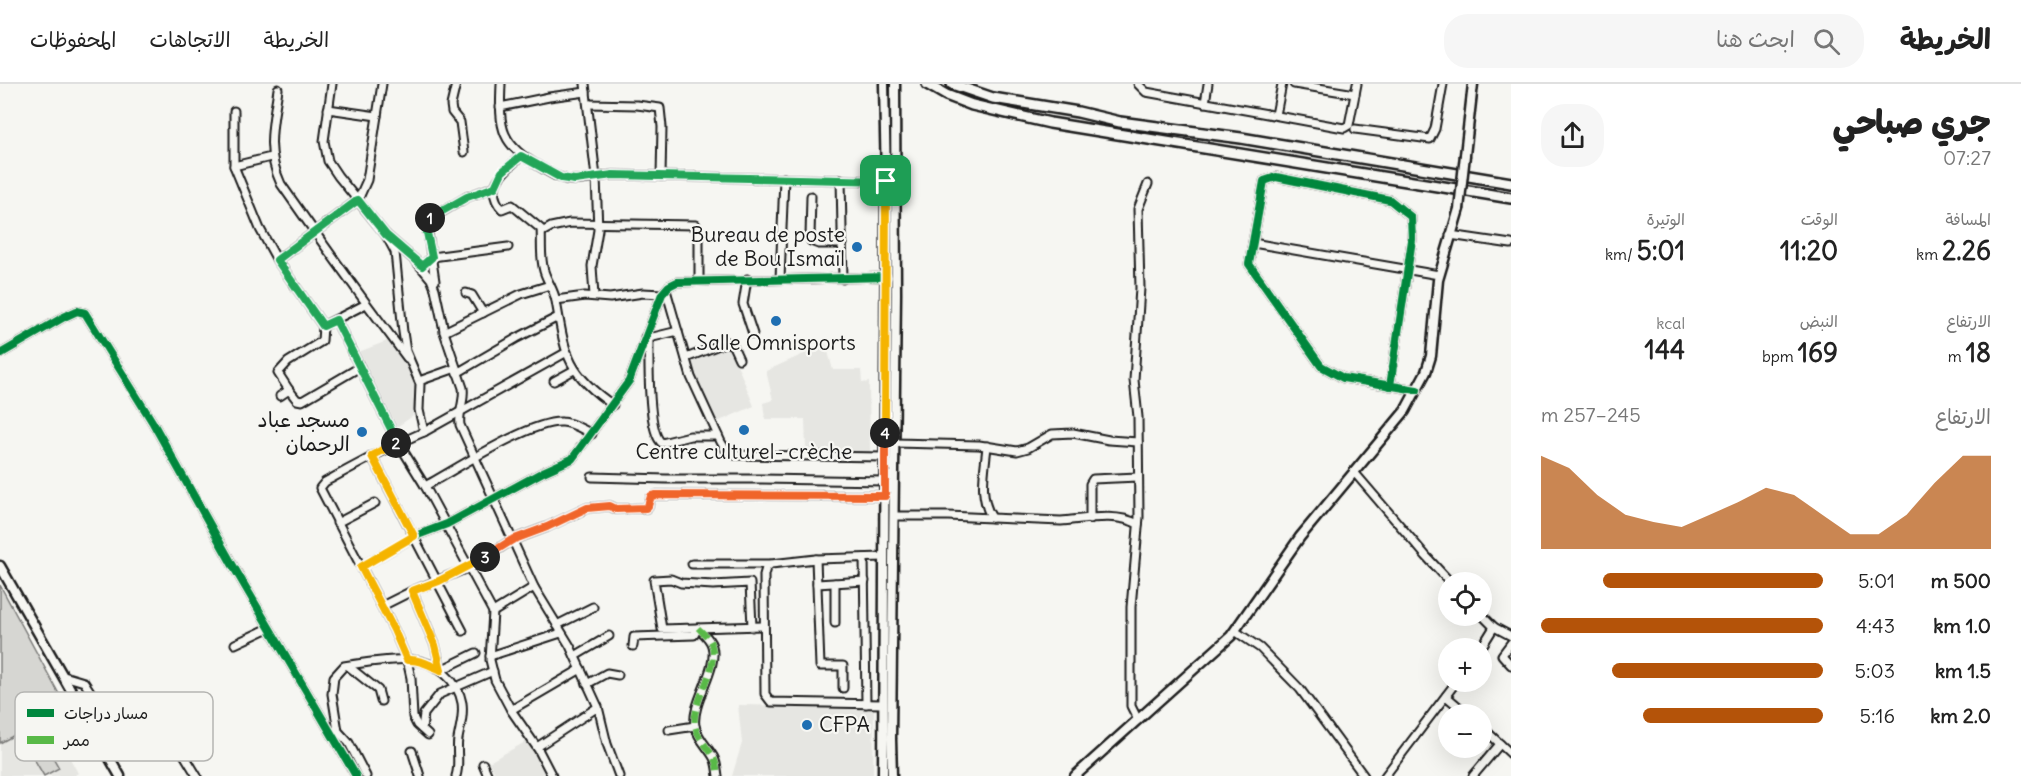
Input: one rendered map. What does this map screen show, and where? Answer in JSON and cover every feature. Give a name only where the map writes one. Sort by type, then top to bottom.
[{"type":"highway","points":[[927,84],[946,95],[972,105],[1050,123],[1511,198]]},
{"type":"highway","points":[[952,84],[993,98],[1078,112],[1120,122],[1253,140],[1511,183]]},
{"type":"main road","points":[[883,776],[886,277],[884,84]]},
{"type":"main road","points":[[892,776],[896,84]]},
{"type":"main road","points":[[1075,776],[1235,631],[1300,537],[1405,411],[1426,372],[1431,356],[1439,275],[1459,209],[1473,84]]},
{"type":"main road","points":[[0,566],[73,692]]},
{"type":"main road","points":[[112,761],[120,776]]},
{"type":"street","points":[[332,84],[324,141],[328,161],[386,235],[422,266],[431,279],[436,294]]},
{"type":"street","points":[[277,260],[358,200],[367,180],[382,84]]},
{"type":"street","points":[[456,84],[451,105],[452,112],[460,122],[464,152]]},
{"type":"street","points":[[501,84],[500,107],[505,136],[521,156],[561,178],[575,180],[596,177],[661,176],[886,181]]},
{"type":"street","points":[[585,84],[596,177],[598,223],[592,267],[594,296]]},
{"type":"street","points":[[1138,84],[1146,92],[1347,127],[1357,84]]},
{"type":"street","points":[[1205,103],[1208,84]]},
{"type":"street","points":[[1276,115],[1282,84]]},
{"type":"street","points":[[1294,84],[1355,94]]},
{"type":"street","points":[[1355,129],[1430,139],[1435,129],[1443,84]]},
{"type":"street","points":[[278,89],[271,139],[274,169],[281,184],[315,233],[410,363],[419,381],[421,391],[419,410],[424,432]]},
{"type":"street","points":[[500,107],[586,92]]},
{"type":"street","points":[[588,104],[660,108],[661,176]]},
{"type":"street","points":[[328,109],[376,116]]},
{"type":"street","points":[[234,111],[234,166],[250,208],[277,260],[323,326],[322,342],[288,362],[278,373],[297,400],[302,401],[360,367]]},
{"type":"street","points":[[521,156],[502,172],[495,187],[500,208],[512,205],[540,227],[544,272],[556,300],[558,317],[574,370],[590,389],[613,405]]},
{"type":"street","points":[[234,166],[271,157]]},
{"type":"street","points":[[1390,386],[1412,240],[1411,217],[1390,200],[1276,177],[1264,181],[1249,264],[1321,366],[1343,378],[1390,386],[1417,390]]},
{"type":"street","points":[[780,279],[784,178]]},
{"type":"street","points":[[841,179],[843,279]]},
{"type":"street","points":[[1138,720],[1131,706],[1131,607],[1138,524],[1138,442],[1134,380],[1140,288],[1138,209],[1148,184]]},
{"type":"street","points":[[495,187],[467,197],[426,221],[436,294],[444,332],[463,388],[460,425],[534,587],[581,669],[598,707],[607,744],[618,768],[618,776]]},
{"type":"street","points":[[811,196],[810,237],[812,241],[819,244],[843,244]]},
{"type":"street","points":[[542,232],[550,227],[570,223],[696,225],[699,234],[699,281]]},
{"type":"street","points":[[386,235],[395,252],[403,332],[410,363]]},
{"type":"street","points":[[1450,235],[1511,244]]},
{"type":"street","points":[[1253,243],[1439,275]]},
{"type":"street","points":[[422,266],[432,257],[508,247]]},
{"type":"street","points":[[361,567],[414,536],[447,524],[543,471],[572,459],[629,381],[664,292],[677,282],[886,277]]},
{"type":"street","points":[[747,279],[742,298],[753,334]]},
{"type":"street","points":[[444,332],[521,294],[550,285]]},
{"type":"street","points":[[556,300],[594,296],[610,298],[664,292]]},
{"type":"street","points":[[664,292],[691,377],[727,452],[734,455],[885,457]]},
{"type":"street","points":[[466,293],[472,295],[483,313]]},
{"type":"street","points":[[323,326],[366,304]]},
{"type":"street","points":[[0,354],[64,317],[77,311],[85,313],[153,423],[356,776]]},
{"type":"street","points":[[419,381],[457,371],[558,317]]},
{"type":"street","points":[[336,320],[396,439],[447,524],[493,612],[490,656],[495,680],[511,710],[537,747],[552,776]]},
{"type":"street","points":[[647,338],[678,331]]},
{"type":"street","points":[[647,338],[649,388],[658,440],[665,443],[690,436],[718,436]]},
{"type":"street","points":[[686,358],[727,342],[733,346],[739,359]]},
{"type":"street","points":[[493,671],[440,694],[424,714],[425,732],[417,725],[413,717],[411,678],[407,660],[382,606],[320,488],[325,482],[372,456],[424,432],[463,408],[567,352]]},
{"type":"street","points":[[554,381],[574,370]]},
{"type":"street","points":[[280,396],[289,390]]},
{"type":"street","points":[[425,486],[506,441],[548,423],[564,422],[592,434]]},
{"type":"street","points":[[895,443],[987,446],[1017,451],[1028,448],[1052,434],[1073,433],[1109,440],[1138,442]]},
{"type":"street","points":[[987,446],[983,494],[992,518]]},
{"type":"street","points":[[372,456],[463,631]]},
{"type":"street","points":[[1354,471],[1441,572]]},
{"type":"street","points":[[592,477],[666,480],[762,478],[885,481]]},
{"type":"street","points":[[1090,519],[1090,486],[1093,479],[1138,477]]},
{"type":"street","points":[[382,606],[470,567],[512,540],[587,508],[610,506],[616,509],[646,508],[651,496],[656,495],[885,496]]},
{"type":"street","points":[[337,523],[375,503]]},
{"type":"street","points":[[894,516],[1061,521],[1122,519],[1138,524]]},
{"type":"street","points":[[692,564],[771,564],[816,559],[884,557]]},
{"type":"street","points":[[864,558],[866,704]]},
{"type":"street","points":[[816,559],[820,666],[843,666],[843,688]]},
{"type":"street","points":[[771,564],[765,572],[763,626],[765,694],[771,702],[882,704]]},
{"type":"street","points":[[752,627],[750,583],[681,584],[671,579],[654,580],[662,629],[752,627],[763,626]]},
{"type":"street","points":[[818,584],[865,580]]},
{"type":"street","points":[[835,583],[835,623]]},
{"type":"street","points":[[493,612],[534,587]]},
{"type":"street","points":[[412,591],[435,645],[441,670]]},
{"type":"street","points":[[557,625],[593,607]]},
{"type":"street","points":[[1487,638],[1494,627],[1511,636]]},
{"type":"street","points":[[235,644],[269,628]]},
{"type":"street","points":[[633,646],[634,637],[694,635],[698,628]]},
{"type":"street","points":[[698,628],[712,645],[713,655],[696,709],[695,726],[698,735],[714,758],[718,776]]},
{"type":"street","points":[[1235,631],[1260,648],[1300,689],[1364,776]]},
{"type":"street","points":[[490,656],[561,633]]},
{"type":"street","points":[[575,656],[609,636]]},
{"type":"street","points":[[1511,643],[1502,655],[1511,664]]},
{"type":"street","points":[[441,670],[477,652]]},
{"type":"street","points":[[366,776],[352,750],[338,731],[332,694],[334,677],[348,666],[407,660],[428,664],[441,670],[457,687],[462,702],[462,722],[458,740],[456,776]]},
{"type":"street","points":[[348,666],[378,690],[381,700]]},
{"type":"street","points":[[511,710],[581,669]]},
{"type":"street","points":[[587,684],[607,673],[618,675]]},
{"type":"street","points":[[64,676],[80,679],[91,692]]},
{"type":"street","points":[[1385,776],[1449,692]]},
{"type":"street","points":[[1446,696],[1455,704]]},
{"type":"street","points":[[537,747],[598,707]]},
{"type":"street","points":[[669,730],[695,726]]},
{"type":"street","points":[[1492,737],[1511,754]]},
{"type":"street","points":[[1473,776],[1500,744]]},
{"type":"street","points":[[344,755],[352,750]]},
{"type":"street","points":[[412,751],[420,776]]},
{"type":"street","points":[[188,761],[197,776]]},
{"type":"street","points":[[483,764],[488,776]]},
{"type":"shaded area","points":[[387,341],[407,366],[417,389],[413,416],[395,428],[356,353]]},
{"type":"shaded area","points":[[725,344],[730,347],[754,406],[715,423],[688,360]]},
{"type":"shaded area","points":[[826,344],[833,370],[861,370],[862,383],[869,382],[870,452],[812,452],[811,449],[806,450],[805,419],[765,419],[763,403],[773,400],[766,371]]},
{"type":"shaded area","points":[[0,585],[58,692],[15,692],[15,761],[71,761],[78,773],[74,776],[0,776]]},
{"type":"shaded area","points":[[0,585],[58,692],[15,692],[15,735],[0,743]]},
{"type":"shaded area","name":"CFPA","points":[[738,705],[874,707],[873,776],[732,776],[742,743]]},
{"type":"shaded area","points":[[529,740],[547,772],[540,776],[496,776],[489,762]]},
{"type":"shaded area","points":[[35,761],[55,761],[59,768],[44,776]]},
{"type":"marked path","points":[[698,628],[710,641],[713,655],[709,675],[697,707],[695,726],[714,758],[718,776]]},
{"type":"cycle path","points":[[1390,386],[1412,240],[1411,217],[1390,200],[1276,177],[1264,181],[1249,264],[1321,366],[1343,378],[1417,390]]},
{"type":"cycle path","points":[[361,567],[415,536],[447,524],[543,472],[572,459],[629,381],[662,294],[669,286],[677,282],[886,277]]},
{"type":"cycle path","points":[[0,354],[64,317],[77,311],[85,313],[153,423],[232,564],[356,776]]},
{"type":"place","name":"Bureau de poste de Bou Ismaïl","points":[[857,247]]},
{"type":"place","name":"Salle Omnisports","points":[[776,321]]},
{"type":"place","name":"Centre culturel- crèche","points":[[744,430]]},
{"type":"place","name":"مسجد عباد الرحمان","points":[[362,432]]},
{"type":"place","name":"CFPA","points":[[807,725]]},
{"type":"route","points":[[521,156],[561,178],[575,180],[613,175],[886,181],[885,496],[652,495],[646,508],[616,509],[610,506],[597,506],[587,508],[512,540],[470,567],[412,591],[435,645],[435,653],[441,670],[428,664],[407,660],[361,567],[414,536],[372,456],[399,442],[336,320],[323,326],[277,260],[358,200],[386,235],[422,266],[432,257],[426,221],[467,197],[495,187],[502,172],[521,156]]}]
